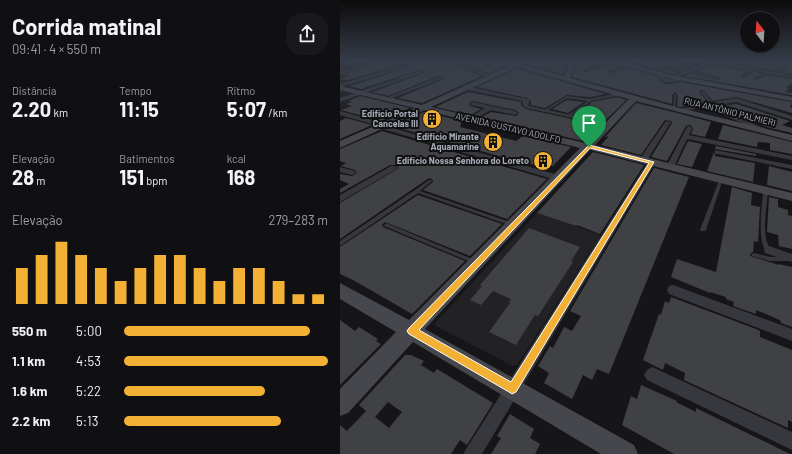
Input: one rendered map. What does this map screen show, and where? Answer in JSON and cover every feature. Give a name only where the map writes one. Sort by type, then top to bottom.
[{"type":"street","points":[[340,87],[354,82]]},
{"type":"street","points":[[340,100],[392,82]]},
{"type":"street","points":[[386,99],[430,82]]},
{"type":"street","points":[[340,145],[478,82]]},
{"type":"street","name":"RUA ANTÔNIO PALMIERI","points":[[581,82],[676,110],[792,138]]},
{"type":"street","points":[[720,82],[792,99]]},
{"type":"street","name":"AVENIDA GUSTAVO ADOLFO","points":[[340,87],[792,197]]},
{"type":"street","points":[[465,88],[525,100],[527,101],[525,104],[526,106],[544,111],[610,124]]},
{"type":"street","points":[[340,405],[589,147],[634,98]]},
{"type":"street","points":[[676,110],[739,100],[792,118]]},
{"type":"street","points":[[473,104],[515,113]]},
{"type":"street","points":[[704,105],[771,133]]},
{"type":"street","points":[[471,119],[490,108]]},
{"type":"street","points":[[340,113],[559,178]]},
{"type":"street","points":[[472,454],[647,161],[668,122]]},
{"type":"street","points":[[670,167],[690,128]]},
{"type":"street","points":[[685,136],[792,158]]},
{"type":"street","points":[[718,152],[792,167]]},
{"type":"street","points":[[340,199],[394,168]]},
{"type":"street","points":[[340,169],[352,172]]},
{"type":"street","points":[[769,250],[792,259]]},
{"type":"street","points":[[340,290],[626,454]]},
{"type":"street","points":[[673,290],[792,335]]},
{"type":"street","points":[[652,375],[792,440]]},
{"type":"lane","points":[[702,92],[712,104]]},
{"type":"lane","points":[[544,111],[566,96],[590,100],[619,94]]},
{"type":"lane","points":[[675,95],[676,110]]},
{"type":"lane","points":[[569,116],[590,100]]},
{"type":"lane","points":[[703,230],[721,179]]},
{"type":"lane","points":[[340,244],[430,181]]},
{"type":"lane","points":[[766,190],[763,232],[765,246],[769,250]]},
{"type":"lane","points":[[417,191],[514,225]]},
{"type":"lane","points":[[386,224],[477,263]]},
{"type":"lane","points":[[754,255],[770,259],[792,259]]},
{"type":"shaded area","points":[[508,82],[573,82],[552,90]]},
{"type":"shaded area","points":[[537,213],[601,235],[517,365],[513,366],[436,326],[435,323]]},
{"type":"building","points":[[362,82],[382,82],[361,89],[350,86]]},
{"type":"building","points":[[399,82],[423,82],[388,96],[372,92]]},
{"type":"building","points":[[436,82],[468,82],[422,103],[398,98]]},
{"type":"building","points":[[488,82],[564,82],[606,94],[590,97],[567,95],[545,108],[531,105],[531,101],[527,98],[477,87]]},
{"type":"building","points":[[591,82],[662,82],[665,84],[672,84],[681,82],[792,102],[790,107],[792,108],[792,113],[736,97],[713,101],[703,90],[700,90],[700,93],[707,102],[680,107],[677,106],[678,95],[675,92],[672,95],[672,104]]},
{"type":"building","points":[[719,82],[792,82],[786,88],[789,89],[785,92],[792,93],[792,95]]},
{"type":"building","points":[[468,92],[521,102],[521,105],[526,109],[600,125],[586,140],[583,141],[481,117],[491,112],[516,116],[519,113],[515,110],[473,101],[470,102],[470,106],[481,109],[471,115],[436,107]]},
{"type":"building","points":[[360,96],[410,108],[381,121],[341,110],[352,106],[346,104],[352,102],[348,101]]},
{"type":"building","points":[[617,97],[626,100],[605,121],[575,114],[592,102]]},
{"type":"building","points":[[567,100],[584,102],[568,113],[552,109]]},
{"type":"building","points":[[636,103],[711,122],[705,137],[691,134],[693,128],[690,125],[686,126],[667,161],[651,157],[672,123],[671,121],[665,120],[641,155],[601,145],[609,136],[605,137]]},
{"type":"building","points":[[736,104],[790,121],[782,125],[792,128],[792,133],[766,127],[716,107]]},
{"type":"building","points":[[424,112],[462,121],[460,127],[516,141],[523,136],[571,147],[553,166],[527,164],[392,126]]},
{"type":"building","points":[[346,118],[372,125],[340,139],[340,121]]},
{"type":"building","points":[[723,125],[792,142],[792,154],[770,150],[770,143],[758,142],[757,147],[718,139]]},
{"type":"building","points":[[382,131],[547,179],[507,219],[423,190],[433,182],[432,179],[429,178],[340,239],[340,203],[399,168],[395,165],[390,165],[340,193],[340,189],[349,184],[340,180],[340,174],[352,176],[357,173],[355,170],[341,166],[346,163],[340,161],[340,149]]},
{"type":"building","points":[[688,141],[702,144],[692,167],[677,164]]},
{"type":"building","points":[[716,146],[756,154],[756,156],[715,149]]},
{"type":"building","points":[[593,152],[644,165],[600,234],[577,225],[576,226],[537,213]]},
{"type":"building","points":[[714,152],[715,156],[755,163],[753,182],[707,171]]},
{"type":"building","points":[[769,166],[792,172],[792,191],[767,185]]},
{"type":"building","points":[[654,168],[689,177],[609,374],[597,369],[592,380],[583,375],[572,399],[544,383],[549,373],[538,366],[550,346],[553,348],[564,327],[572,331],[581,316],[570,311]]},
{"type":"building","points":[[732,187],[752,193],[751,205],[760,207],[758,242],[754,241],[753,252],[750,256],[779,265],[778,264],[792,267],[792,327],[756,310],[756,314],[733,306],[734,302],[726,299],[726,297],[710,293],[671,277],[677,259],[716,272]]},
{"type":"building","points":[[418,195],[502,224],[470,256],[385,222],[382,225],[383,227],[465,261],[412,314],[340,274],[340,247]]},
{"type":"building","points":[[769,197],[778,199],[778,207],[788,210],[788,215],[792,216],[792,249],[779,246],[778,235],[767,232]]},
{"type":"building","points":[[529,228],[580,247],[571,261],[573,262],[538,316],[535,315],[516,345],[489,332],[510,303],[509,302],[511,299],[493,291],[481,305],[470,300],[482,286],[480,285]]},
{"type":"building","points":[[671,297],[756,329],[760,331],[760,337],[792,350],[792,422],[788,420],[788,428],[684,380],[685,373],[665,363],[663,370],[643,360],[659,314],[661,315],[665,301],[669,303]]},
{"type":"building","points":[[340,320],[355,331],[359,327],[378,339],[376,341],[381,344],[340,385]]},
{"type":"building","points":[[405,355],[411,355],[424,361],[421,365],[434,373],[437,369],[493,403],[467,445],[460,440],[451,454],[340,454],[340,425],[347,431],[366,411],[359,405]],"holes":[[[388,402],[402,412],[389,428],[375,417]]]},
{"type":"building","points":[[641,385],[677,401],[676,402],[696,412],[696,408],[790,454],[674,454],[622,425],[631,396],[637,399]]},
{"type":"building","points":[[510,414],[534,429],[530,438],[540,444],[535,454],[491,454],[501,438],[497,436]]},
{"type":"place","name":"Edifício Portal Cancelas III","points":[[432,119]]},
{"type":"place","name":"Edifício Mirante Aquamarine","points":[[493,142]]},
{"type":"place","name":"Edifício Nossa Senhora do Loreto","points":[[543,161]]},
{"type":"route","points":[[589,147],[652,162],[512,389],[412,331],[477,263],[589,147]]}]
